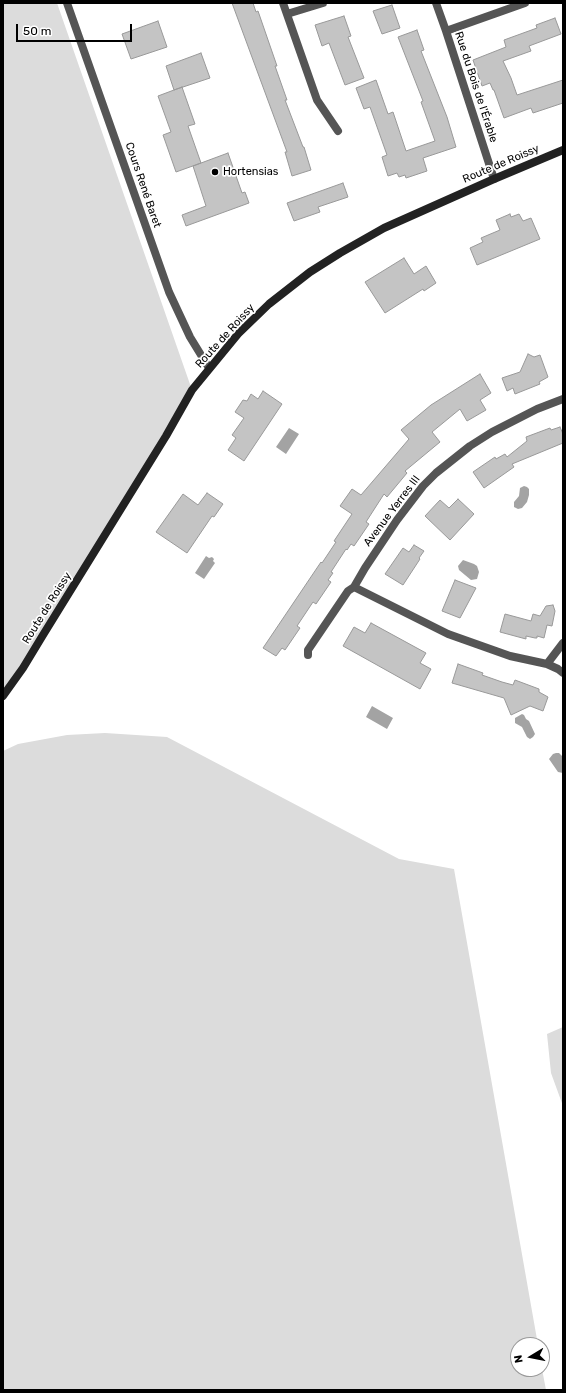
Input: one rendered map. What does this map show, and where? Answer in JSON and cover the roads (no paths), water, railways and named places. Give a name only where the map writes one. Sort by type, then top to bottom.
[{"type":"main road","name":"Route de Roissy","points":[[3,696],[23,668],[158,449],[192,390],[238,334],[269,304],[310,272],[384,228],[563,150]]},
{"type":"street","name":"Cours René Baret","points":[[67,3],[169,292],[190,337],[210,368]]},
{"type":"street","points":[[283,3],[317,100],[338,131]]},
{"type":"street","points":[[287,14],[323,3]]},
{"type":"street","name":"Rue du Bois de l'Érable","points":[[436,3],[494,179]]},
{"type":"street","points":[[446,31],[525,3]]},
{"type":"street","name":"Avenue Yerres III","points":[[308,655],[308,650],[348,591],[354,587],[396,520],[423,486],[436,473],[470,446],[492,432],[537,409],[563,399]]},
{"type":"street","points":[[354,587],[448,634],[510,656],[547,664],[558,669],[563,674]]},
{"type":"street","points":[[547,664],[563,644]]},
{"type":"place","name":"Hortensias","points":[[215,172]]}]
